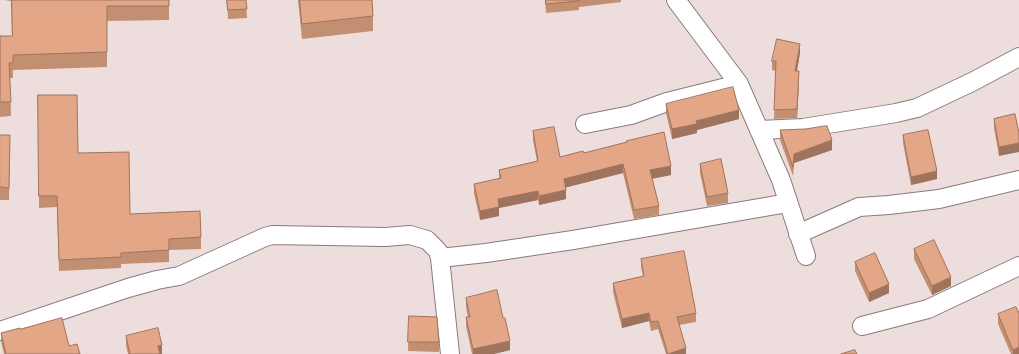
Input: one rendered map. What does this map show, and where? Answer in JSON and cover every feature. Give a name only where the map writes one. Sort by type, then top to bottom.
[{"type":"street","points":[[676,0],[739,84],[781,180],[806,256]]},
{"type":"street","points":[[760,130],[803,128],[896,113],[916,108],[972,82],[1019,57]]},
{"type":"street","points":[[585,124],[631,116],[667,102],[739,84]]},
{"type":"street","points":[[798,234],[859,207],[939,199],[1019,180]]},
{"type":"street","points":[[440,258],[486,253],[573,240],[788,203]]},
{"type":"street","points":[[0,331],[128,288],[179,276],[272,235],[385,237],[410,235],[427,240],[438,251],[450,354]]},
{"type":"street","points":[[862,326],[928,309],[1019,266]]},
{"type":"building","points":[[12,0],[169,0],[169,6],[107,6],[107,52],[13,55],[13,63],[9,63],[11,102],[0,102],[0,36],[12,36]]},
{"type":"building","points":[[227,0],[246,0],[247,9],[228,10]]},
{"type":"building","points":[[300,0],[372,0],[373,16],[302,24]]},
{"type":"building","points":[[546,0],[579,0],[579,1],[546,4]]},
{"type":"building","points":[[777,39],[800,44],[795,71],[799,71],[797,109],[774,110],[776,61],[772,61]]},
{"type":"building","points":[[733,87],[739,110],[696,121],[697,124],[672,129],[666,104]]},
{"type":"building","points":[[38,95],[77,95],[78,153],[129,152],[130,214],[200,211],[201,237],[169,239],[169,250],[121,253],[121,257],[59,260],[57,196],[39,196]]},
{"type":"building","points":[[1015,114],[1019,133],[1019,143],[999,147],[994,119]]},
{"type":"building","points":[[827,126],[832,140],[794,154],[793,167],[780,130]]},
{"type":"building","points":[[554,127],[560,157],[583,151],[584,153],[664,132],[671,166],[650,170],[659,206],[634,210],[623,164],[564,179],[566,190],[539,196],[538,191],[498,199],[499,207],[480,211],[474,184],[501,178],[499,170],[538,161],[533,131]]},
{"type":"building","points":[[928,130],[937,171],[911,177],[903,135]]},
{"type":"building","points":[[0,135],[10,135],[9,188],[0,187]]},
{"type":"building","points":[[721,159],[728,193],[707,197],[700,164]]},
{"type":"building","points":[[934,240],[951,277],[932,286],[914,249]]},
{"type":"building","points":[[684,251],[696,313],[677,317],[686,348],[668,354],[658,321],[651,322],[649,313],[622,319],[613,283],[644,276],[641,259]]},
{"type":"building","points":[[875,253],[889,284],[869,293],[855,262]]},
{"type":"building","points":[[497,290],[510,341],[473,349],[466,317],[470,317],[466,298]]},
{"type":"building","points":[[1016,307],[1019,313],[1019,347],[1013,350],[998,314]]},
{"type":"building","points":[[409,316],[437,317],[439,342],[408,342]]},
{"type":"building","points":[[62,318],[69,346],[77,344],[80,354],[6,354],[1,333]]},
{"type":"building","points":[[158,328],[162,345],[158,346],[160,354],[130,354],[126,336]]},
{"type":"building","points":[[855,350],[857,354],[841,354]]}]
